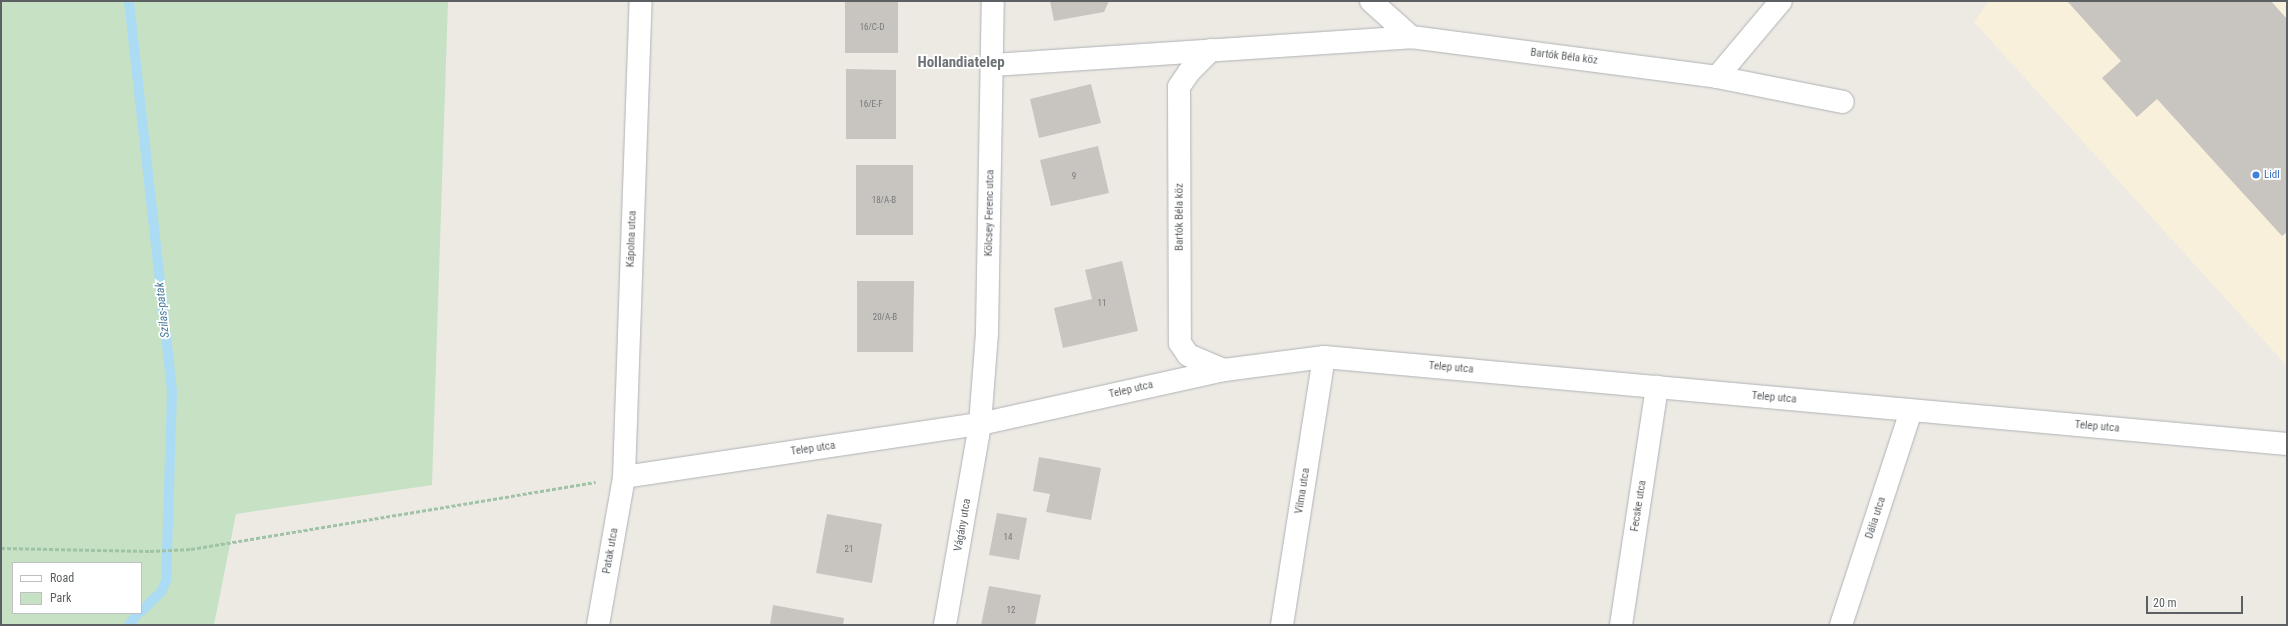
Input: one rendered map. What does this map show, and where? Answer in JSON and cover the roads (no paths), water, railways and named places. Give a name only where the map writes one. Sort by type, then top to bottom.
[{"type":"street","name":"Kápolna utca","points":[[624,477],[641,1]]},
{"type":"street","name":"Kölcsey Ferenc utca","points":[[980,424],[987,332],[994,65],[993,1]]},
{"type":"street","points":[[1372,1],[1411,38]]},
{"type":"street","points":[[1717,77],[1781,1]]},
{"type":"street","name":"Bartók Béla köz","points":[[994,65],[1411,38],[1717,77],[1843,102]]},
{"type":"street","name":"Bartók Béla köz","points":[[1211,50],[1189,72],[1179,87],[1180,343],[1188,355],[1224,370]]},
{"type":"street","name":"Telep utca","points":[[624,477],[980,424],[1224,370],[1324,357],[2287,444]]},
{"type":"street","name":"Vilma utca","points":[[1282,625],[1324,357]]},
{"type":"street","name":"Fecske utca","points":[[1621,625],[1657,387]]},
{"type":"street","name":"Dália utca","points":[[1841,625],[1911,411]]},
{"type":"street","name":"Vágány utca","points":[[945,625],[980,424]]},
{"type":"street","name":"Patak utca","points":[[598,625],[624,477]]},
{"type":"waterway","name":"Szilas-patak","points":[[129,1],[172,393],[166,581],[161,592],[142,610]]},
{"type":"waterway","name":"Szilas-patak","points":[[129,625],[137,614]]},
{"type":"place","name":"Lidl","points":[[2256,175]]},
{"type":"district","name":"Hollandiatelep","points":[[961,63]]}]
